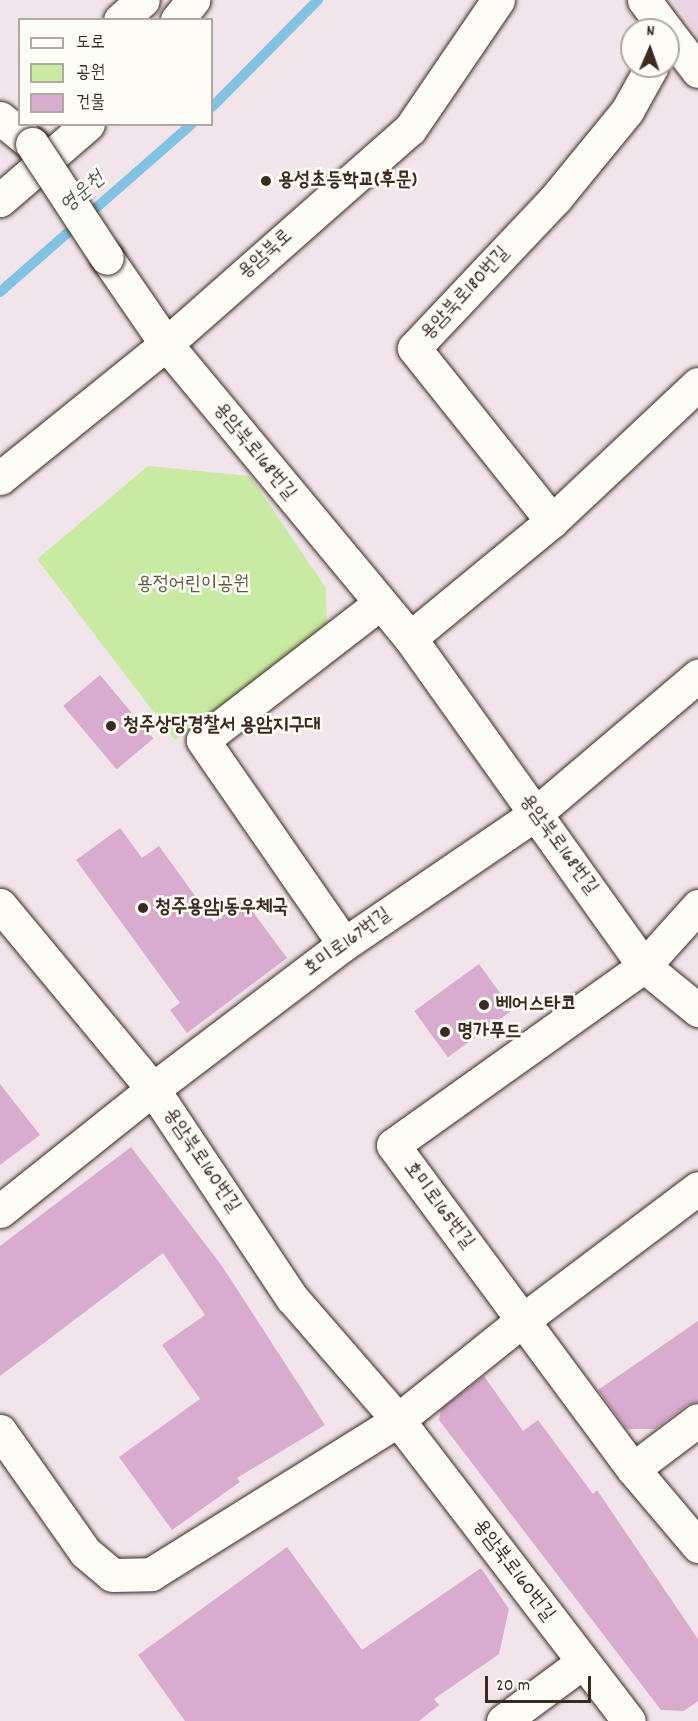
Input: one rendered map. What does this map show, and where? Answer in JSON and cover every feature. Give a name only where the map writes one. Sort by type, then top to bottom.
[{"type":"street","points":[[179,18],[193,0]]},
{"type":"street","name":"용암북로","points":[[0,478],[166,344],[410,129],[498,0]]},
{"type":"street","points":[[644,0],[657,18]]},
{"type":"street","points":[[680,48],[698,71]]},
{"type":"street","name":"용암북로180번길","points":[[552,521],[414,348],[555,199],[627,111],[645,78]]},
{"type":"street","name":"용암북로168번길","points":[[5,115],[32,144],[166,344],[379,604],[410,638],[644,966],[698,1010]]},
{"type":"street","points":[[0,200],[86,126]]},
{"type":"street","points":[[410,638],[552,521],[698,384]]},
{"type":"street","points":[[344,944],[203,740],[379,604]]},
{"type":"street","name":"호미로167번길","points":[[0,1211],[153,1089],[344,944],[535,814],[698,676]]},
{"type":"street","name":"용암북로160번길","points":[[0,905],[153,1089],[292,1298],[398,1420],[629,1721]]},
{"type":"street","name":"호미로165번길","points":[[698,906],[644,966],[393,1145],[633,1468],[698,1546]]},
{"type":"street","points":[[0,1431],[85,1552],[112,1575],[151,1574],[398,1420],[523,1320],[698,1188]]},
{"type":"street","points":[[633,1468],[698,1420]]},
{"type":"street","points":[[503,1721],[583,1662]]},
{"type":"shaded area","points":[[673,0],[698,0],[698,36]]},
{"type":"green space","name":"용정어린이공원","points":[[148,466],[250,476],[326,588],[327,637],[175,740],[37,559]]},
{"type":"building","name":"청주상당경찰서 용암지구대","points":[[100,675],[153,739],[117,769],[63,706]]},
{"type":"building","points":[[120,828],[142,858],[159,846],[214,922],[244,900],[287,958],[187,1033],[170,1010],[180,1003],[76,860]]},
{"type":"building","points":[[479,964],[513,1010],[448,1057],[414,1011]]},
{"type":"building","points":[[0,1084],[40,1135],[0,1165]]},
{"type":"building","points":[[131,1147],[222,1266],[325,1425],[237,1478],[240,1482],[172,1530],[119,1457],[200,1399],[162,1345],[205,1315],[163,1253],[0,1376],[0,1246]]},
{"type":"building","points":[[698,1321],[698,1402],[687,1405],[655,1429],[627,1429],[598,1390]]},
{"type":"building","points":[[484,1376],[523,1431],[538,1420],[593,1494],[597,1490],[698,1639],[698,1701],[684,1711],[661,1710],[439,1420],[441,1409]]},
{"type":"building","points":[[287,1547],[362,1650],[481,1568],[509,1609],[499,1654],[434,1699],[439,1705],[419,1721],[185,1721],[138,1655]]},
{"type":"waterway","name":"영운천","points":[[213,106],[318,0]]},
{"type":"waterway","name":"영운천","points":[[0,292],[190,126]]},
{"type":"place","name":"용성초등학교(후문)","points":[[266,181]]},
{"type":"place","name":"청주상당경찰서 용암지구대","points":[[111,726]]},
{"type":"place","name":"청주용암1동우체국","points":[[143,908]]},
{"type":"place","name":"베어스타코","points":[[484,1005]]},
{"type":"place","name":"명가푸드","points":[[445,1032]]}]
